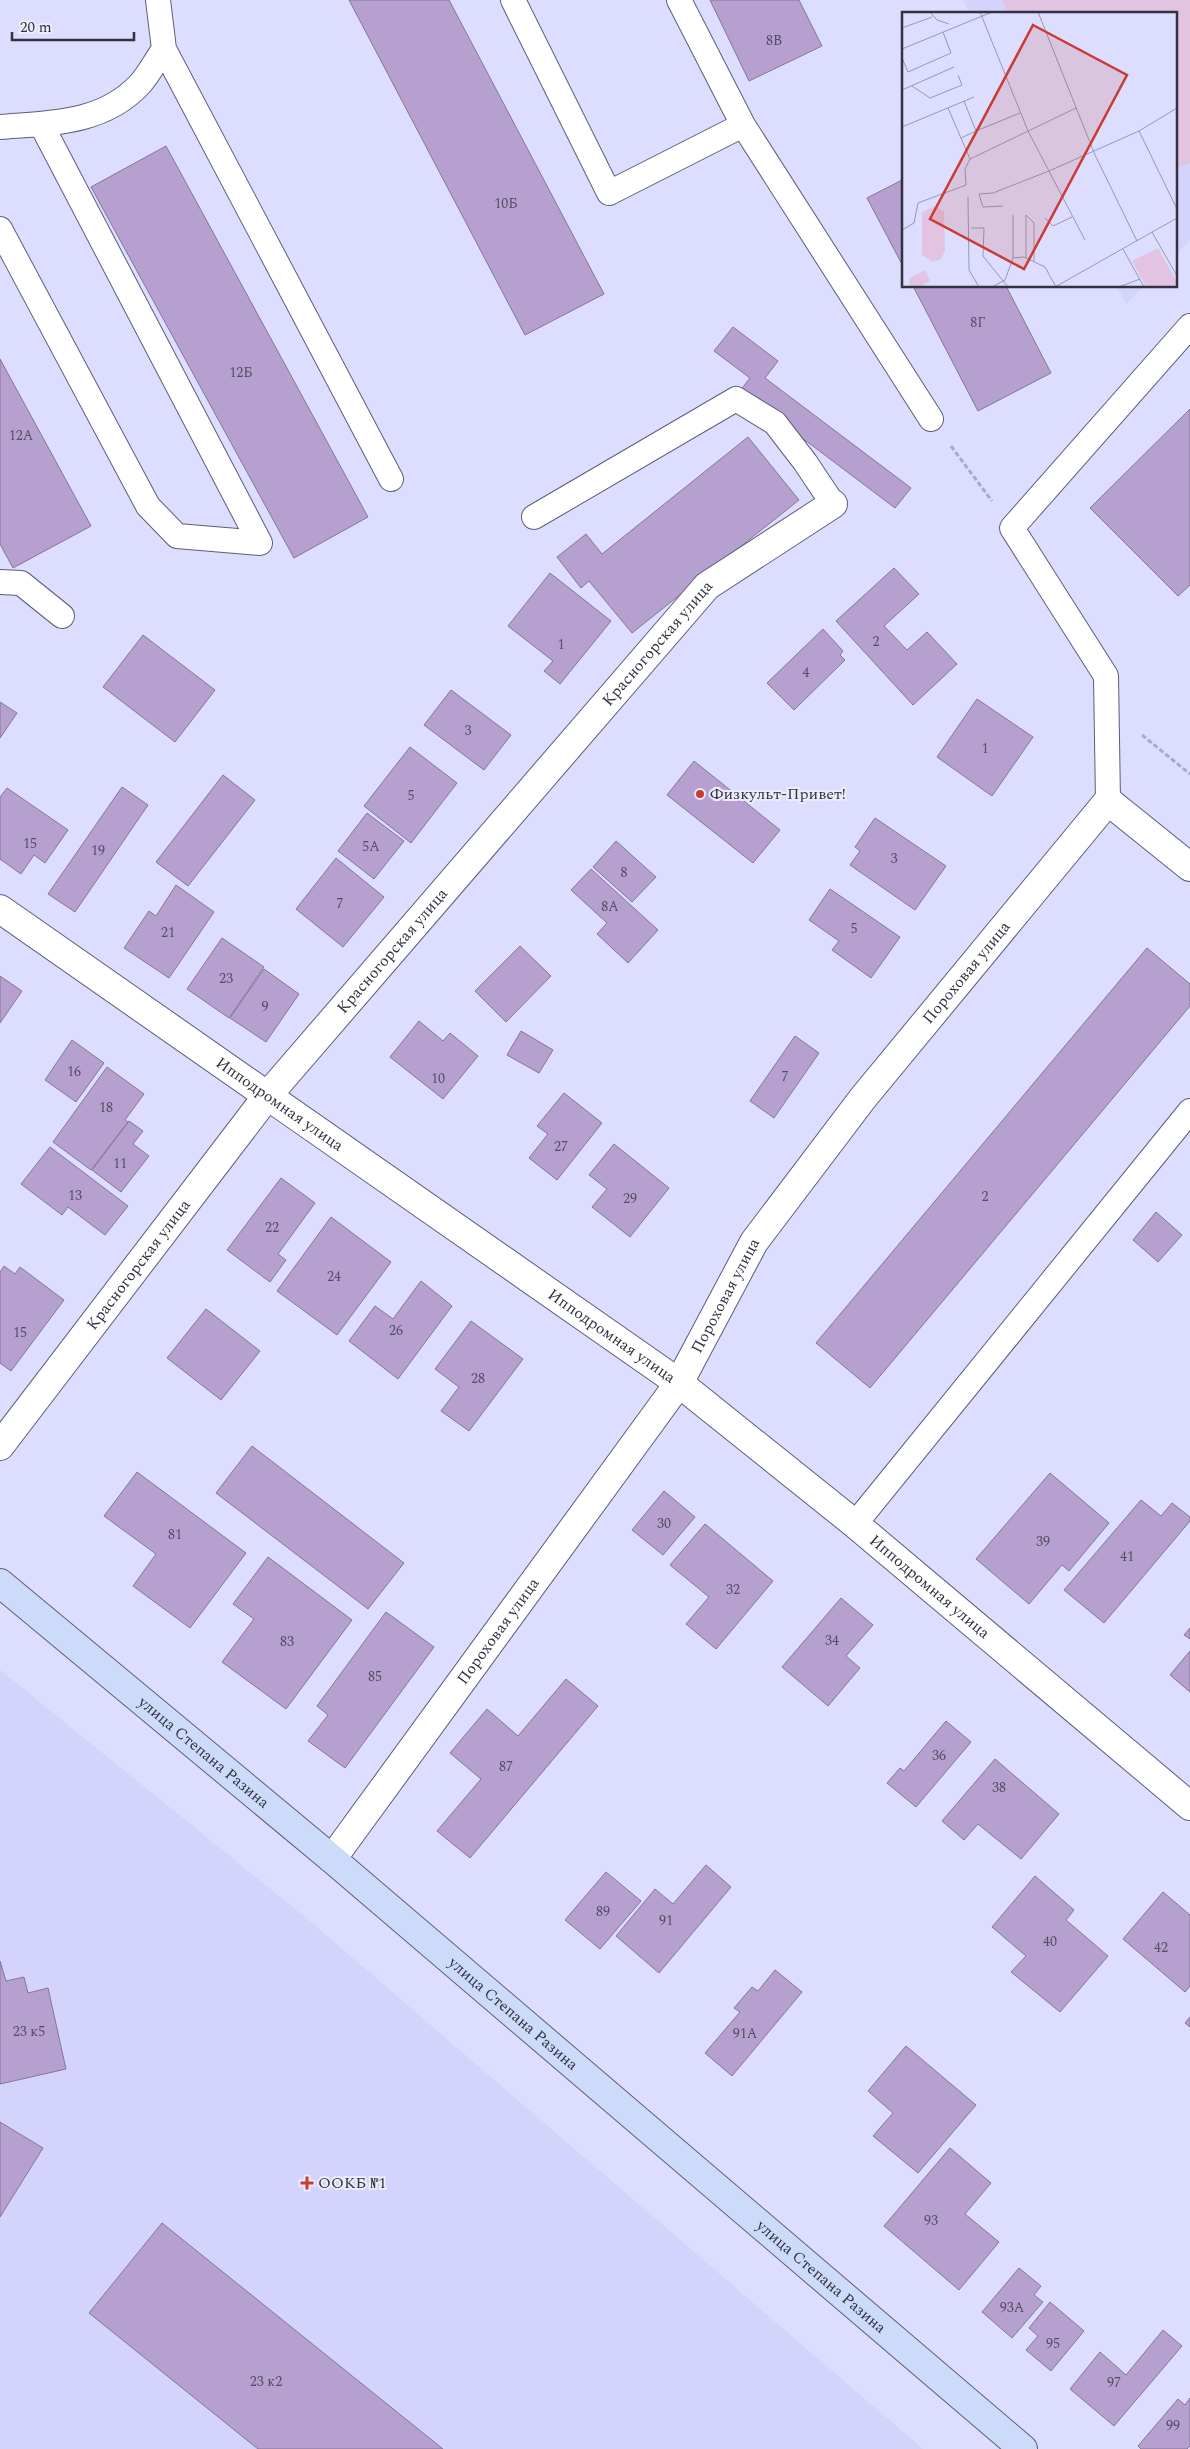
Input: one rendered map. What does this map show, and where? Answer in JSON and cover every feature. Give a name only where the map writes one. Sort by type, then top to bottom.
[{"type":"main road","name":"улица Степана Разина","points":[[0,1583],[332,1860],[1023,2449]]},
{"type":"street","name":"Красногорская улица","points":[[0,1446],[268,1095],[707,586],[833,504]]},
{"type":"street","points":[[1108,801],[1190,867]]},
{"type":"street","name":"Пороховая улица","points":[[332,1860],[680,1383],[754,1242],[863,1098],[1108,801]]},
{"type":"street","name":"Ипподромная улица","points":[[0,909],[680,1383],[855,1524],[1190,1806]]},
{"type":"lane","points":[[158,0],[164,49],[391,479]]},
{"type":"lane","points":[[513,0],[609,193],[743,125]]},
{"type":"lane","points":[[679,0],[743,125],[931,419]]},
{"type":"lane","points":[[0,127],[69,122],[110,109],[140,84],[164,49]]},
{"type":"lane","points":[[0,229],[148,506],[177,536],[260,543],[41,124]]},
{"type":"lane","points":[[1108,801],[1106,676],[1012,528],[1190,326]]},
{"type":"lane","points":[[534,516],[736,399],[774,424],[805,462],[833,504]]},
{"type":"lane","points":[[0,582],[21,584],[62,616]]},
{"type":"lane","points":[[855,1524],[1190,1111]]},
{"type":"path","points":[[931,419],[1012,528]]},
{"type":"path","points":[[1108,708],[1190,774]]},
{"type":"shaded area","points":[[963,0],[1190,0],[1190,240],[1178,252],[1178,12],[969,12]]},
{"type":"shaded area","points":[[1002,0],[1190,0],[1190,163],[1178,167],[1178,12],[1008,12]]},
{"type":"shaded area","points":[[1118,288],[1142,288],[1126,304]]},
{"type":"shaded area","name":"ООКБ №1","points":[[0,1670],[305,1917],[923,2449],[0,2449]]},
{"type":"building","points":[[349,0],[449,0],[604,294],[525,335]]},
{"type":"building","points":[[710,0],[799,0],[822,46],[749,81]]},
{"type":"building","points":[[166,146],[368,517],[294,558],[91,187]]},
{"type":"building","points":[[902,180],[902,264],[867,198]]},
{"type":"building","points":[[914,288],[1007,288],[1051,373],[978,411]]},
{"type":"building","points":[[733,327],[778,361],[765,378],[911,488],[895,508],[740,391],[750,378],[714,351]]},
{"type":"building","points":[[0,359],[91,526],[13,568],[0,544]]},
{"type":"building","points":[[1190,409],[1190,585],[1178,596],[1090,508]]},
{"type":"building","points":[[748,437],[799,500],[632,633],[589,581],[581,588],[557,557],[586,534],[602,554]]},
{"type":"building","points":[[894,568],[919,594],[884,626],[907,650],[927,632],[957,664],[913,705],[836,621]]},
{"type":"building","points":[[550,573],[611,621],[560,684],[544,671],[553,661],[508,626]]},
{"type":"building","points":[[823,629],[843,651],[840,655],[845,660],[794,710],[767,683]]},
{"type":"building","points":[[143,635],[215,690],[175,742],[103,687]]},
{"type":"building","points":[[451,690],[511,735],[484,770],[424,725]]},
{"type":"building","points":[[977,699],[1033,737],[992,796],[937,757]]},
{"type":"building","points":[[0,702],[17,713],[0,738]]},
{"type":"building","points":[[410,747],[457,783],[411,843],[364,806]]},
{"type":"building","points":[[694,761],[780,830],[753,863],[667,795]]},
{"type":"building","points":[[223,775],[255,800],[188,886],[156,862]]},
{"type":"building","points":[[122,787],[148,805],[75,912],[48,894]]},
{"type":"building","points":[[7,788],[68,830],[45,863],[34,855],[21,874],[0,859],[0,797]]},
{"type":"building","points":[[367,813],[404,841],[374,879],[338,851]]},
{"type":"building","points":[[875,818],[946,866],[915,910],[850,865],[860,851],[855,847]]},
{"type":"building","points":[[616,841],[656,877],[632,902],[593,867]]},
{"type":"building","points":[[336,858],[384,897],[343,947],[296,909]]},
{"type":"building","points":[[591,869],[658,930],[628,963],[597,934],[607,923],[571,890]]},
{"type":"building","points":[[176,885],[214,912],[169,978],[124,948],[149,911],[156,916]]},
{"type":"building","points":[[830,889],[900,937],[871,978],[832,950],[839,941],[809,920]]},
{"type":"building","points":[[222,938],[264,967],[229,1018],[187,989]]},
{"type":"building","points":[[520,946],[551,976],[506,1022],[475,991]]},
{"type":"building","points":[[1147,948],[1190,984],[1190,1006],[870,1388],[816,1343]]},
{"type":"building","points":[[264,969],[299,994],[266,1042],[230,1018]]},
{"type":"building","points":[[0,976],[22,991],[0,1023]]},
{"type":"building","points":[[419,1021],[443,1041],[450,1033],[478,1056],[443,1099],[390,1057]]},
{"type":"building","points":[[521,1031],[553,1050],[539,1073],[507,1055]]},
{"type":"building","points":[[795,1036],[819,1053],[774,1118],[750,1101]]},
{"type":"building","points":[[72,1040],[104,1063],[76,1102],[45,1080]]},
{"type":"building","points":[[107,1067],[144,1094],[125,1120],[128,1122],[91,1170],[53,1142]]},
{"type":"building","points":[[564,1093],[602,1123],[557,1180],[529,1158],[548,1134],[537,1126]]},
{"type":"building","points":[[129,1121],[143,1131],[133,1144],[149,1156],[121,1192],[92,1170]]},
{"type":"building","points":[[614,1144],[669,1188],[630,1237],[592,1207],[607,1189],[589,1175]]},
{"type":"building","points":[[50,1147],[128,1206],[105,1235],[68,1207],[62,1215],[21,1184]]},
{"type":"building","points":[[281,1178],[315,1203],[278,1254],[286,1260],[270,1282],[227,1250]]},
{"type":"building","points":[[1156,1212],[1182,1235],[1158,1262],[1133,1240]]},
{"type":"building","points":[[331,1217],[391,1262],[337,1335],[277,1291]]},
{"type":"building","points":[[4,1266],[15,1274],[20,1267],[64,1300],[11,1371],[0,1363],[0,1272]]},
{"type":"building","points":[[421,1281],[452,1306],[398,1379],[349,1341],[375,1306],[393,1319]]},
{"type":"building","points":[[206,1309],[260,1351],[221,1400],[167,1358]]},
{"type":"building","points":[[471,1321],[523,1359],[469,1431],[441,1411],[459,1387],[435,1369]]},
{"type":"building","points":[[252,1446],[404,1563],[368,1609],[216,1493]]},
{"type":"building","points":[[137,1472],[246,1553],[190,1628],[133,1586],[156,1554],[104,1516]]},
{"type":"building","points":[[1050,1473],[1109,1523],[1069,1571],[1062,1565],[1029,1604],[976,1559]]},
{"type":"building","points":[[664,1491],[695,1517],[663,1555],[632,1530]]},
{"type":"building","points":[[1141,1500],[1161,1516],[1172,1503],[1190,1517],[1190,1521],[1104,1623],[1064,1590]]},
{"type":"building","points":[[705,1524],[773,1581],[716,1649],[686,1624],[709,1597],[670,1565]]},
{"type":"building","points":[[268,1557],[352,1620],[286,1709],[222,1662],[254,1619],[233,1604]]},
{"type":"building","points":[[841,1598],[873,1625],[846,1656],[860,1668],[828,1706],[782,1667]]},
{"type":"building","points":[[386,1612],[434,1647],[345,1768],[308,1741],[328,1715],[317,1706]]},
{"type":"building","points":[[1190,1628],[1190,1639],[1184,1635]]},
{"type":"building","points":[[1190,1651],[1190,1692],[1170,1675]]},
{"type":"building","points":[[566,1679],[598,1706],[470,1858],[437,1831],[481,1779],[450,1753],[487,1709],[518,1736]]},
{"type":"building","points":[[946,1721],[971,1742],[916,1807],[887,1783],[900,1768],[904,1771]]},
{"type":"building","points":[[995,1759],[1059,1814],[1021,1859],[978,1824],[964,1840],[942,1821]]},
{"type":"building","points":[[706,1865],[731,1887],[659,1973],[616,1936],[655,1889],[673,1904]]},
{"type":"building","points":[[606,1872],[641,1901],[600,1949],[565,1920]]},
{"type":"building","points":[[1035,1876],[1074,1910],[1066,1920],[1108,1956],[1060,2012],[1011,1972],[1026,1956],[992,1927]]},
{"type":"building","points":[[1163,1892],[1190,1915],[1190,1986],[1185,1992],[1123,1939]]},
{"type":"building","points":[[0,1961],[6,1981],[24,1977],[28,1993],[48,1988],[66,2069],[0,2084]]},
{"type":"building","points":[[775,1970],[802,1992],[732,2076],[705,2053],[740,2012],[734,2008],[752,1987],[758,1991]]},
{"type":"building","points":[[1190,2017],[1190,2027],[1185,2023]]},
{"type":"building","points":[[906,2046],[976,2105],[918,2173],[873,2136],[893,2113],[868,2091]]},
{"type":"building","points":[[0,2122],[43,2148],[0,2217]]},
{"type":"building","points":[[950,2148],[991,2183],[965,2214],[999,2242],[959,2290],[884,2226]]},
{"type":"building","points":[[162,2223],[443,2449],[258,2449],[89,2313]]},
{"type":"building","points":[[1019,2268],[1041,2286],[1034,2295],[1043,2302],[1012,2338],[982,2312]]},
{"type":"building","points":[[1050,2302],[1084,2331],[1051,2371],[1026,2350],[1038,2336],[1029,2328]]},
{"type":"building","points":[[1163,2330],[1182,2346],[1114,2426],[1070,2389],[1100,2352],[1126,2375]]},
{"type":"building","points":[[1190,2398],[1190,2446],[1187,2449],[1141,2449],[1138,2446],[1178,2399],[1185,2405]]},
{"type":"place","name":"Физкульт-Привет!","points":[[700,794]]},
{"type":"place","name":"ООКБ №1","points":[[307,2183]]}]
